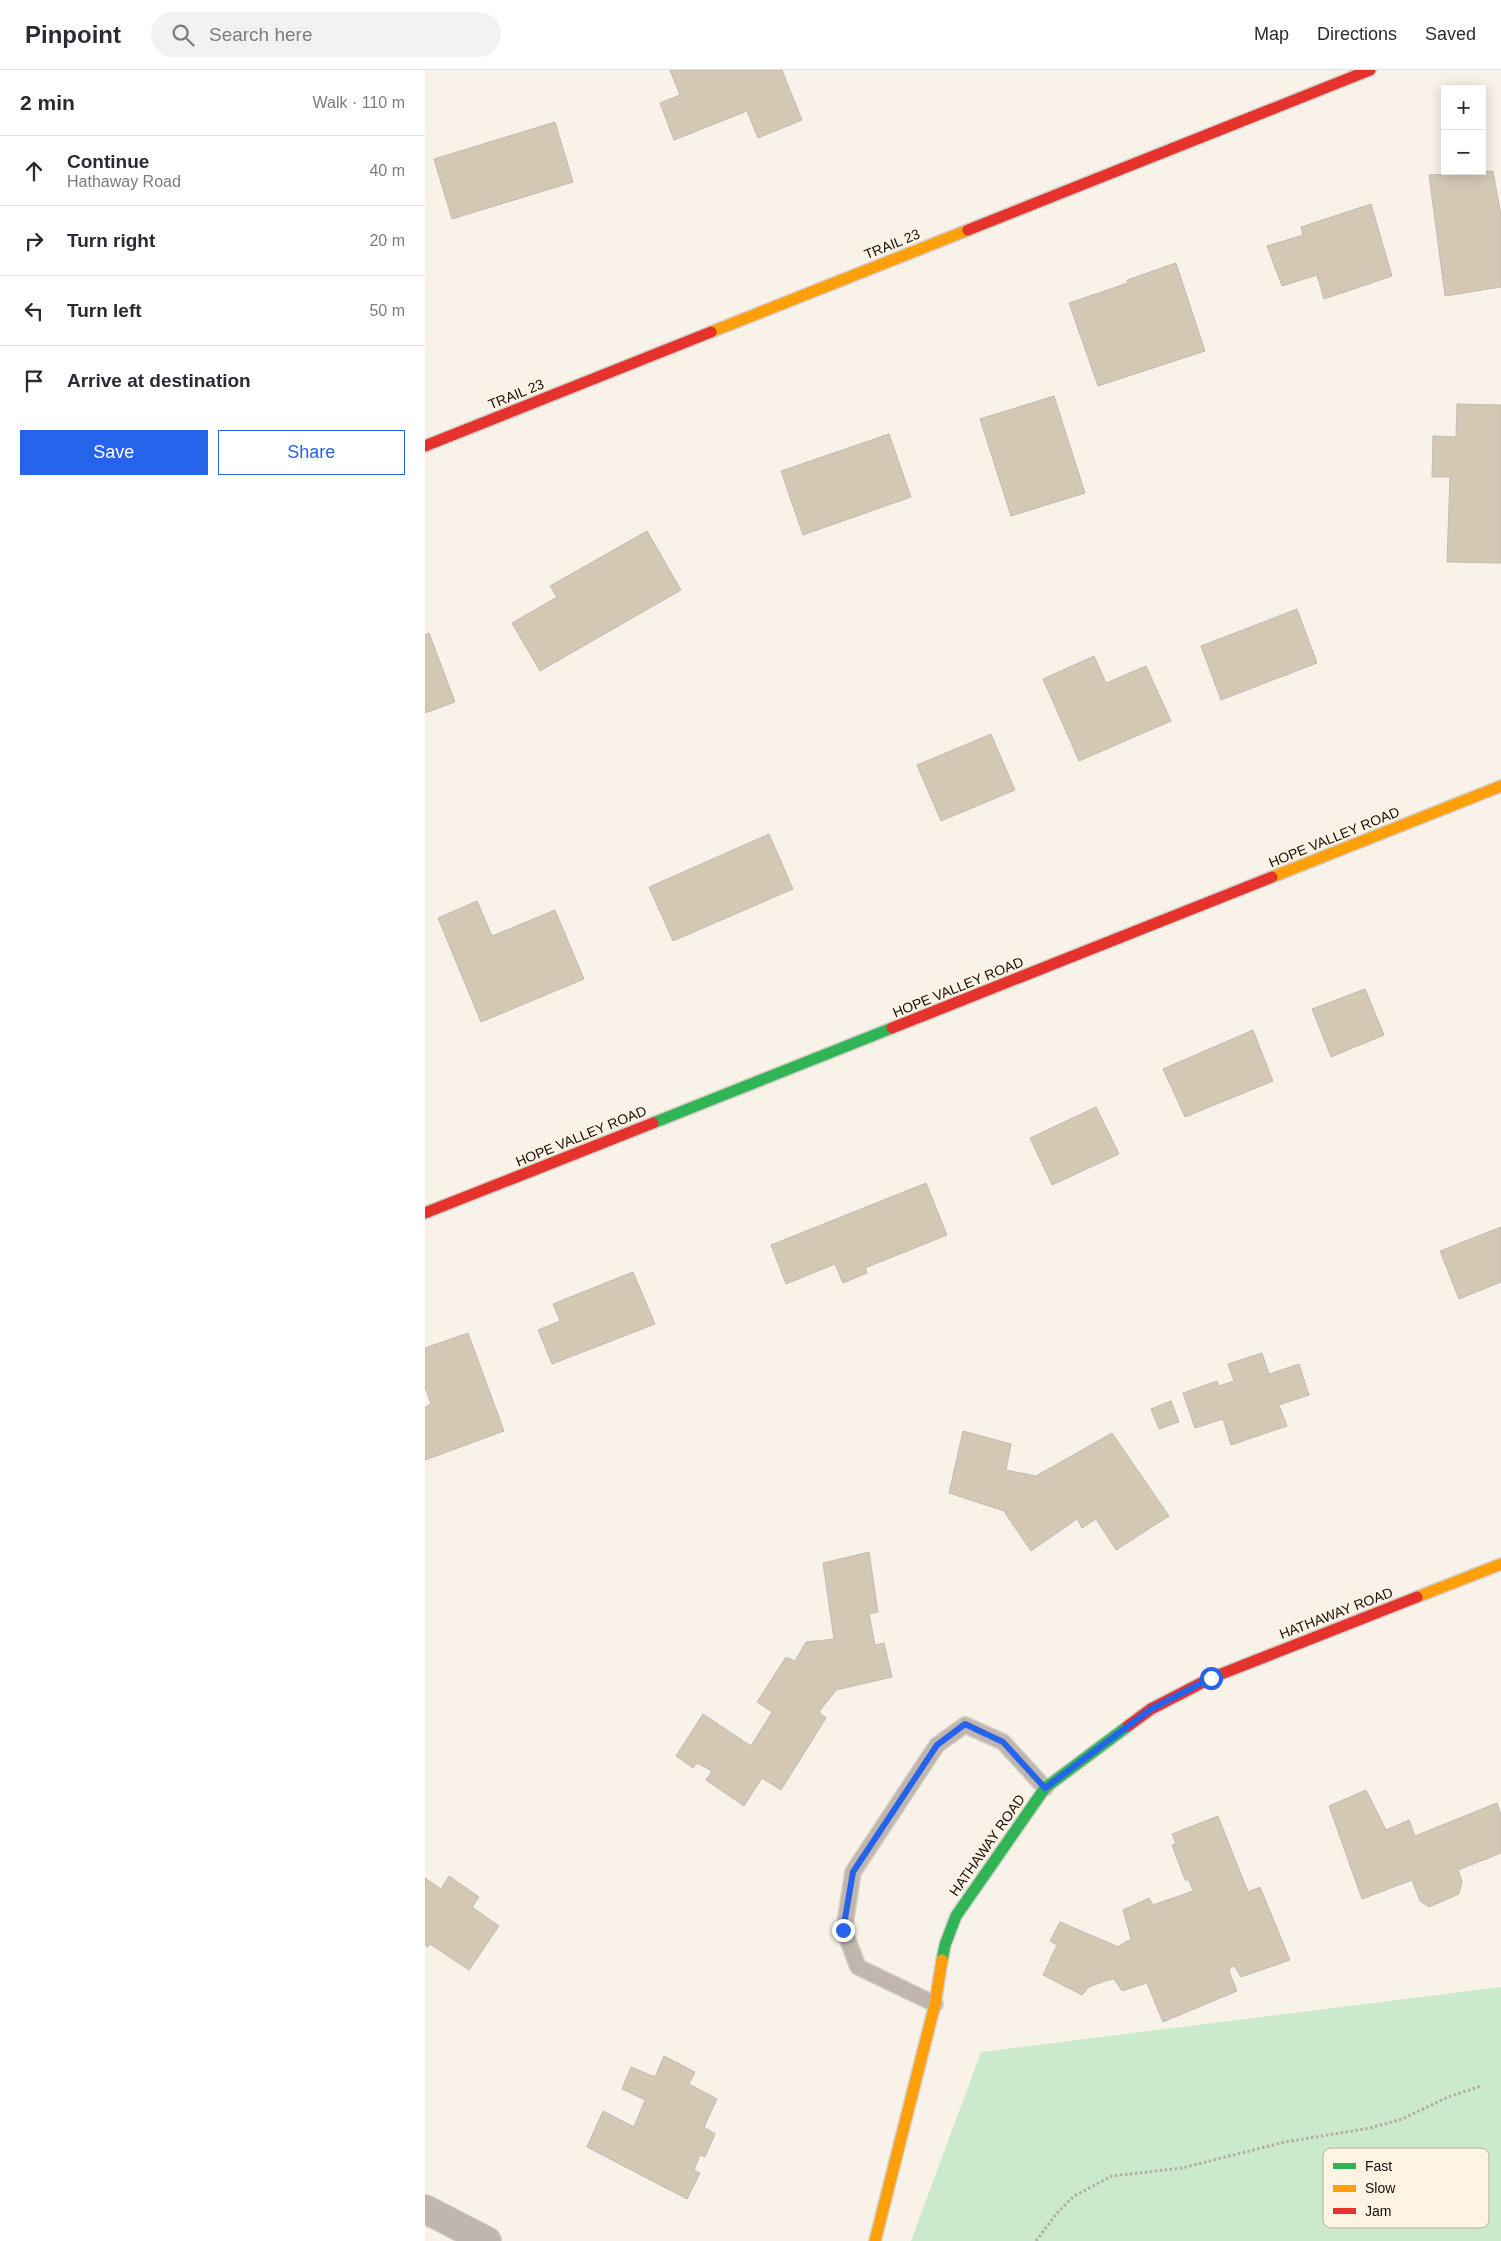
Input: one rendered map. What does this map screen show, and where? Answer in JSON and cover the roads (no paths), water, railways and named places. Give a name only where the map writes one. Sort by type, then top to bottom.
[{"type":"street","name":"TRAIL 23","points":[[425,446],[1370,70]]},
{"type":"street","name":"HOPE VALLEY ROAD","points":[[425,1214],[1501,786]]},
{"type":"street","name":"HATHAWAY ROAD","points":[[875,2241],[909,2098],[935,2004],[945,1945],[956,1916],[1045,1788],[1151,1709],[1211,1678],[1501,1564]]},
{"type":"street","points":[[425,2209],[487,2241]]},
{"type":"lane","points":[[935,2004],[858,1967],[843,1930],[853,1872],[937,1745],[965,1724],[1003,1742],[1045,1788]]}]
